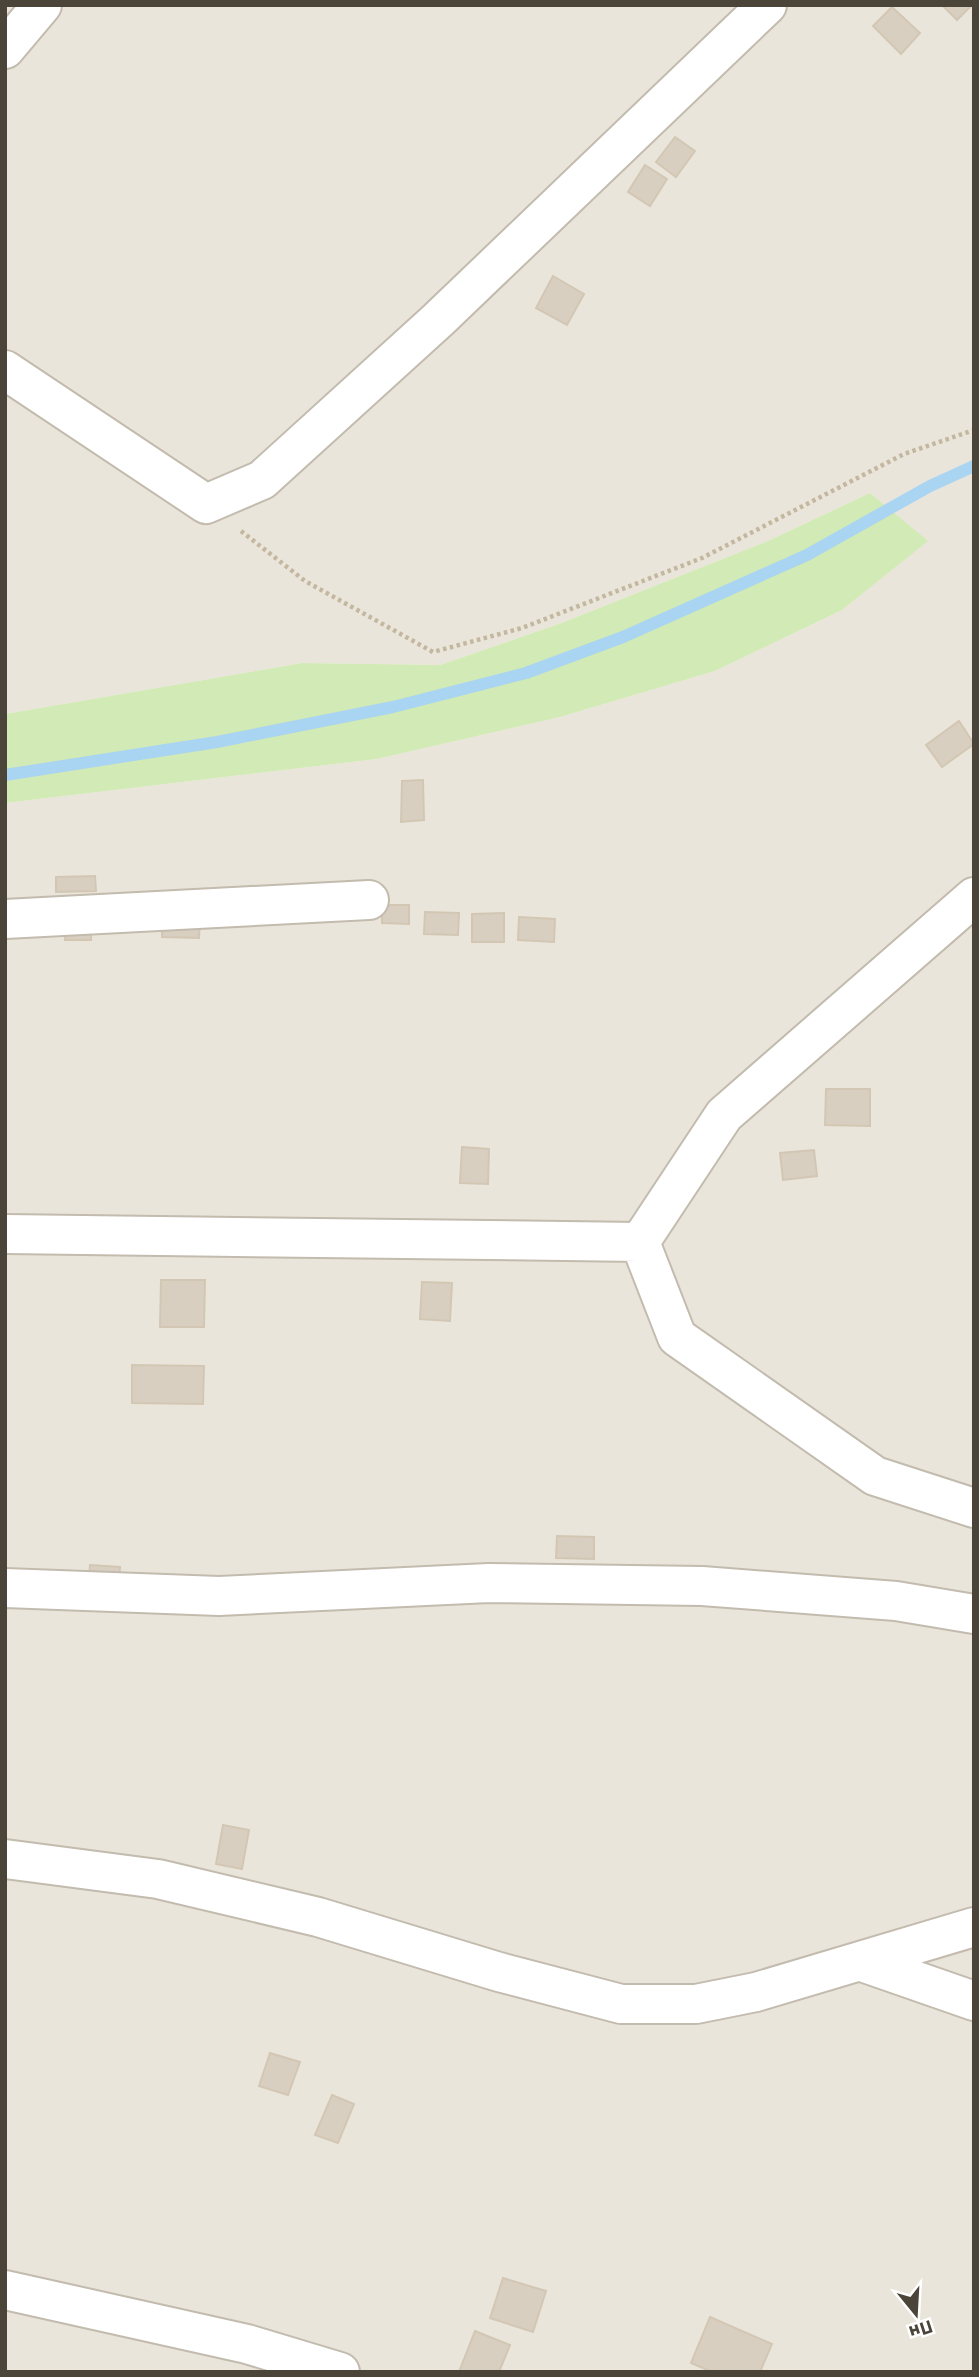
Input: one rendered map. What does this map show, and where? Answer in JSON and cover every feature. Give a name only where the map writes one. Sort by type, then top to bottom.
[{"type":"street","points":[[5,49],[42,5]]},
{"type":"street","points":[[5,370],[206,504],[262,480],[438,320],[767,5]]},
{"type":"street","points":[[640,1242],[724,1115],[974,897]]},
{"type":"street","points":[[5,919],[369,900]]},
{"type":"street","points":[[5,1234],[640,1242]]},
{"type":"street","points":[[640,1242],[677,1337],[875,1475],[974,1508]]},
{"type":"street","points":[[5,1588],[219,1596],[489,1583],[702,1586],[896,1601],[974,1614]]},
{"type":"street","points":[[5,1858],[158,1879],[265,1904],[318,1917],[499,1972],[621,2004],[696,2004],[756,1992],[974,1927]]},
{"type":"street","points":[[862,1962],[974,2001]]},
{"type":"street","points":[[5,2290],[247,2344],[340,2372]]},
{"type":"path","points":[[206,504],[305,581],[433,652],[522,628],[702,558],[904,454],[974,430]]},
{"type":"shaded area","points":[[5,5],[974,5],[974,2372],[5,2372],[5,803],[377,759],[560,717],[715,671],[842,610],[927,541],[870,493],[768,541],[559,624],[440,665],[302,663],[5,714]]},
{"type":"green space","points":[[870,493],[928,541],[842,610],[715,671],[560,717],[377,759],[5,803],[5,714],[302,663],[440,665],[559,624],[768,541]]},
{"type":"building","points":[[942,5],[972,5],[957,20]]},
{"type":"building","points":[[892,7],[920,33],[901,54],[873,26]]},
{"type":"building","points":[[675,137],[695,151],[676,177],[656,162]]},
{"type":"building","points":[[645,165],[667,179],[650,206],[628,192]]},
{"type":"building","points":[[553,276],[584,294],[567,325],[536,308]]},
{"type":"building","points":[[959,721],[974,744],[942,767],[926,745]]},
{"type":"building","points":[[423,780],[424,820],[401,822],[402,781]]},
{"type":"building","points":[[95,876],[96,891],[56,892],[56,877]]},
{"type":"building","points":[[382,905],[409,905],[409,924],[382,923]]},
{"type":"building","points":[[425,912],[459,913],[458,935],[424,934]]},
{"type":"building","points":[[504,913],[504,942],[472,942],[472,914]]},
{"type":"building","points":[[519,917],[555,919],[554,942],[518,940]]},
{"type":"building","points":[[162,920],[200,920],[199,938],[162,937]]},
{"type":"building","points":[[65,927],[91,927],[91,940],[65,940]]},
{"type":"building","points":[[826,1089],[870,1089],[870,1126],[825,1125]]},
{"type":"building","points":[[462,1147],[489,1149],[488,1184],[460,1183]]},
{"type":"building","points":[[814,1150],[817,1176],[783,1180],[780,1153]]},
{"type":"building","points":[[161,1280],[205,1280],[204,1327],[160,1327]]},
{"type":"building","points":[[422,1282],[452,1283],[450,1321],[420,1319]]},
{"type":"building","points":[[132,1365],[204,1366],[203,1404],[132,1403]]},
{"type":"building","points":[[557,1536],[594,1537],[594,1559],[556,1558]]},
{"type":"building","points":[[90,1565],[120,1567],[119,1583],[89,1581]]},
{"type":"building","points":[[223,1825],[249,1830],[242,1869],[216,1864]]},
{"type":"building","points":[[270,2053],[300,2062],[288,2095],[259,2086]]},
{"type":"building","points":[[332,2095],[354,2104],[338,2143],[315,2135]]},
{"type":"building","points":[[503,2278],[546,2291],[533,2332],[490,2318]]},
{"type":"building","points":[[710,2317],[772,2344],[760,2372],[712,2372],[691,2363]]},
{"type":"building","points":[[475,2331],[510,2345],[499,2372],[459,2372]]},
{"type":"waterway","points":[[5,775],[217,742],[393,707],[526,673],[623,637],[807,555],[930,486],[974,466]]}]
